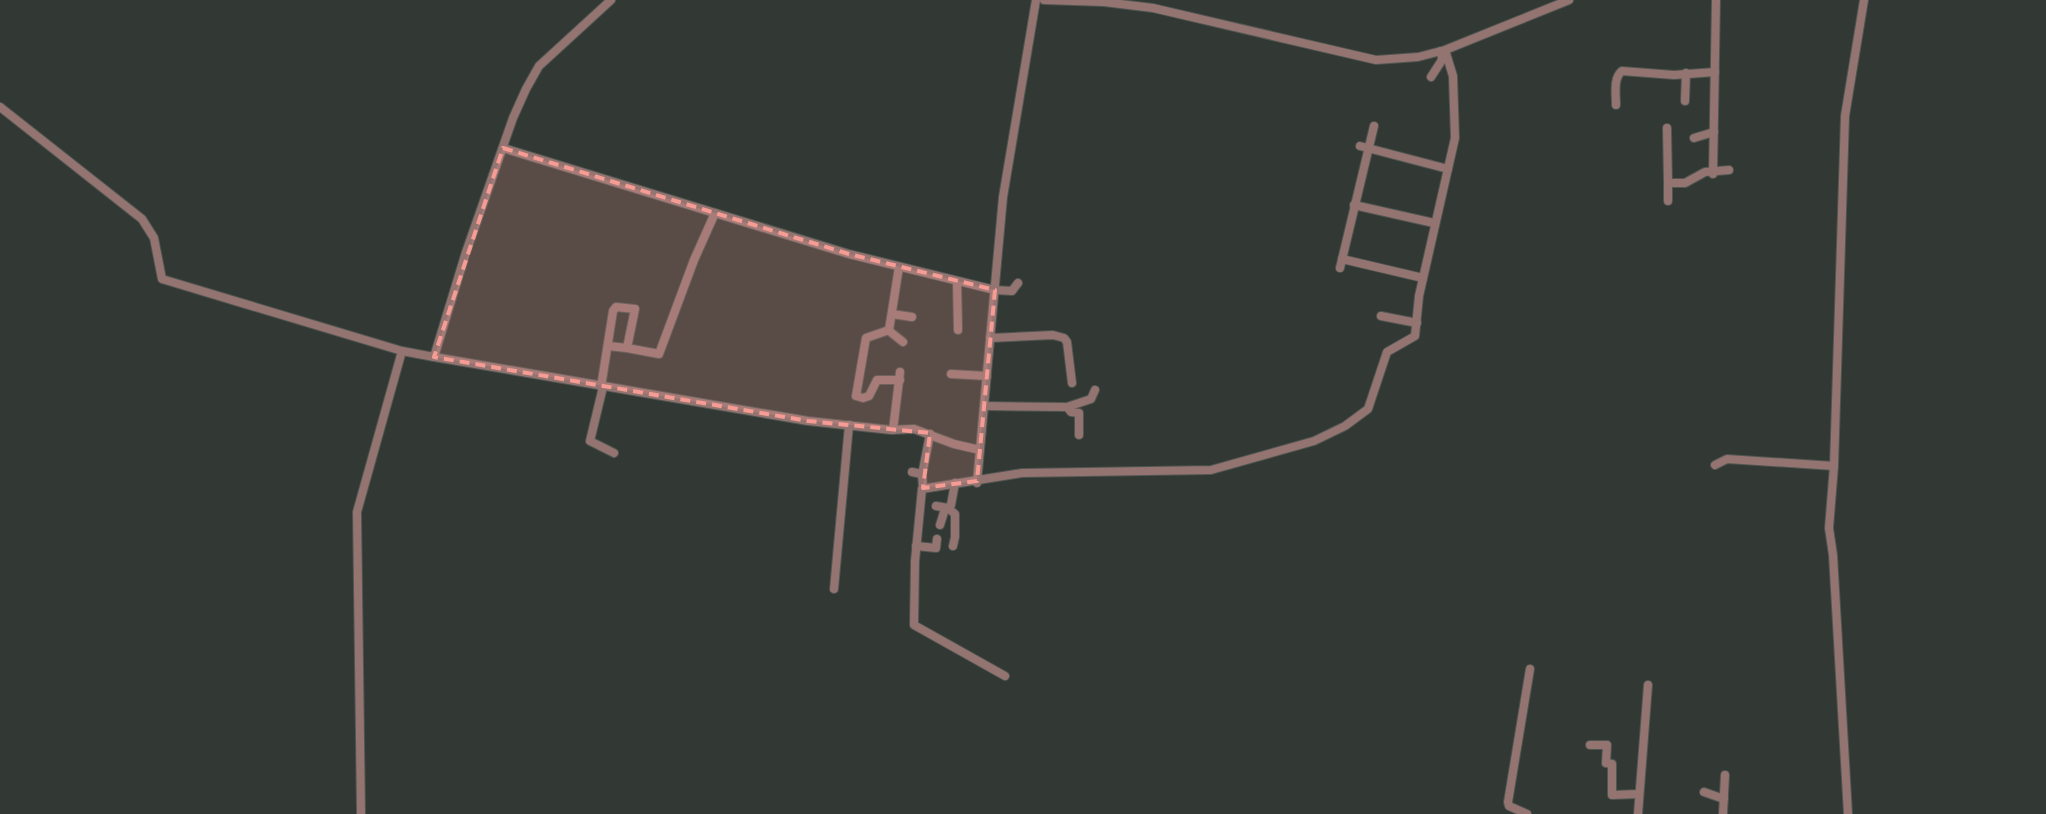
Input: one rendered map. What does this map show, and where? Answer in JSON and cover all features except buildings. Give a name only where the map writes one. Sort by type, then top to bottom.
[{"type":"street","points":[[434,357],[466,252],[516,110],[539,66],[611,0]]},
{"type":"street","points":[[977,482],[1003,197],[1036,0]]},
{"type":"street","points":[[1044,0],[1104,2],[1153,8],[1376,60],[1418,57],[1443,51],[1559,2],[1568,0]]},
{"type":"street","points":[[1713,172],[1716,0]]},
{"type":"street","points":[[1848,814],[1833,555],[1829,528],[1834,466],[1845,116],[1864,0]]},
{"type":"street","points":[[1431,77],[1442,60],[1443,51]]},
{"type":"street","points":[[923,488],[977,482],[1029,473],[1211,470],[1314,441],[1345,426],[1368,410],[1386,354],[1412,340],[1415,336],[1423,278],[1455,138],[1453,76],[1443,51]]},
{"type":"street","points":[[1616,105],[1615,86],[1618,74],[1622,71],[1674,75],[1715,72]]},
{"type":"street","points":[[1685,101],[1686,73]]},
{"type":"street","points":[[0,107],[142,219],[154,238],[162,279],[402,351],[808,421],[893,430],[914,429],[954,444],[980,450]]},
{"type":"street","points":[[1340,268],[1374,126]]},
{"type":"street","points":[[1667,128],[1668,201]]},
{"type":"street","points":[[1694,138],[1714,132]]},
{"type":"street","points":[[1360,146],[1368,149],[1374,148],[1448,169]]},
{"type":"street","points":[[503,148],[849,254],[995,290],[1012,291],[1018,283]]},
{"type":"street","points":[[1668,183],[1685,183],[1705,172],[1729,170]]},
{"type":"street","points":[[1354,206],[1434,224]]},
{"type":"street","points":[[608,346],[660,354],[694,260],[715,213]]},
{"type":"street","points":[[1342,259],[1423,278]]},
{"type":"street","points":[[888,330],[899,267]]},
{"type":"street","points":[[958,281],[958,330]]},
{"type":"street","points":[[614,453],[590,441],[602,387],[613,311],[616,307],[620,306],[635,309],[627,348]]},
{"type":"street","points":[[892,314],[912,317]]},
{"type":"street","points":[[1381,316],[1417,323]]},
{"type":"street","points":[[888,330],[904,342]]},
{"type":"street","points":[[888,330],[866,338],[856,396],[863,398],[870,396],[876,380],[900,376],[893,430]]},
{"type":"street","points":[[990,338],[1053,336],[1064,338],[1067,342],[1072,383]]},
{"type":"street","points":[[361,814],[357,512],[402,351]]},
{"type":"street","points":[[951,374],[987,376]]},
{"type":"street","points":[[985,406],[1067,407],[1091,399],[1095,390]]},
{"type":"street","points":[[1067,407],[1071,412],[1079,413],[1080,435]]},
{"type":"street","points":[[834,589],[849,425]]},
{"type":"street","points":[[930,434],[922,474],[923,488],[920,493],[916,546],[914,625],[1005,676]]},
{"type":"street","points":[[1715,465],[1727,459],[1834,466]]},
{"type":"street","points":[[912,472],[922,474]]},
{"type":"street","points":[[940,526],[942,516],[951,505],[955,483]]},
{"type":"street","points":[[936,506],[948,508],[956,517],[953,546]]},
{"type":"street","points":[[916,546],[936,548],[937,540]]},
{"type":"street","points":[[1527,814],[1509,806],[1508,802],[1530,669]]},
{"type":"street","points":[[1638,814],[1648,685]]},
{"type":"street","points":[[1590,745],[1607,746],[1606,763],[1612,764],[1612,795],[1639,794]]},
{"type":"street","points":[[1723,814],[1725,775]]},
{"type":"street","points":[[1704,792],[1724,799]]},
{"type":"highlighted area","points":[[503,148],[849,254],[995,290],[977,481],[923,488],[930,433],[808,421],[434,357]]}]
